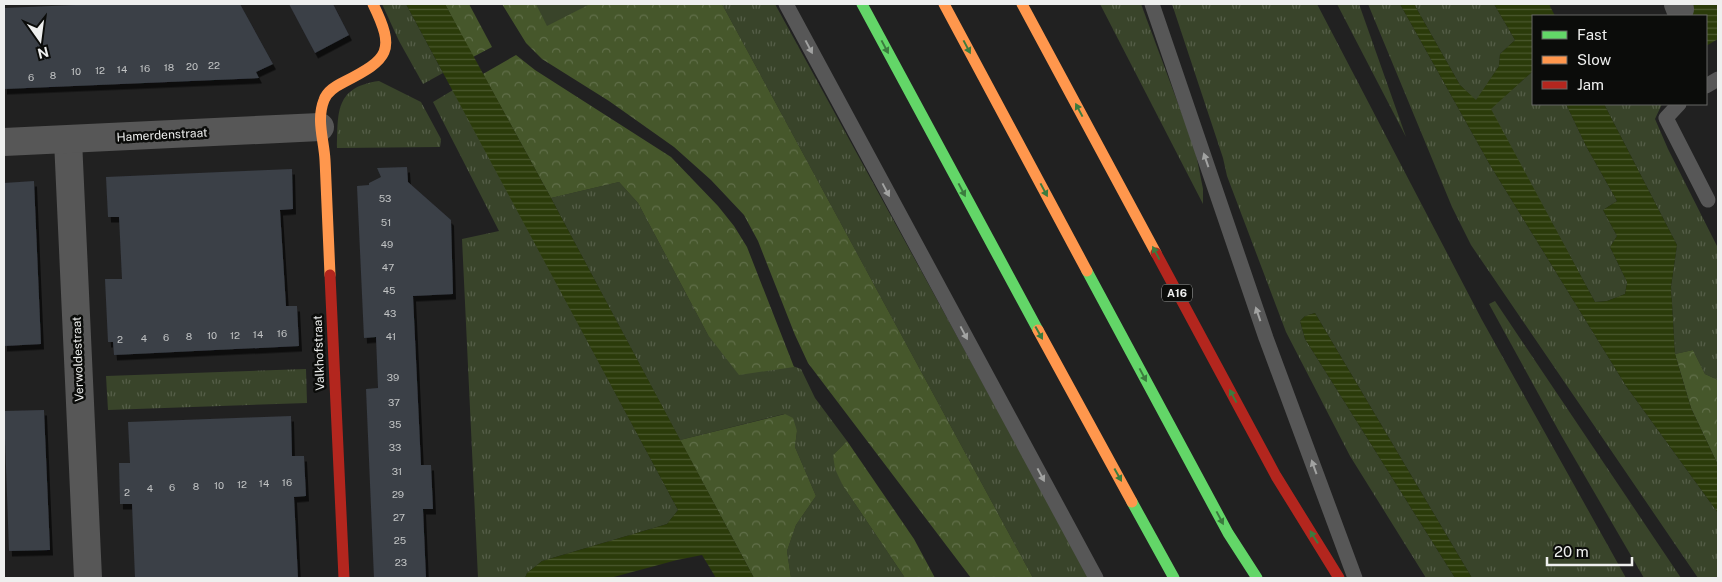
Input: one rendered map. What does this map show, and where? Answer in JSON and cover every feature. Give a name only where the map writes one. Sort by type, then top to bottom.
[{"type":"main road","name":"Valkhofstraat","points":[[344,578],[332,358],[326,157],[320,127],[324,98],[336,86],[371,68],[382,58],[388,44],[384,25],[373,4]]},
{"type":"main road","points":[[862,4],[1174,578]]},
{"type":"main road","points":[[944,4],[1219,516],[1257,578]]},
{"type":"main road","name":"A16","points":[[1022,4],[1276,476],[1340,578]]},
{"type":"street","name":"Hamerdenstraat","points":[[4,142],[320,127]]},
{"type":"street","name":"Verwoldestraat","points":[[68,140],[88,578]]},
{"type":"lane","points":[[786,4],[1096,578]]},
{"type":"lane","points":[[1152,4],[1266,338],[1355,578]]},
{"type":"lane","points":[[1707,85],[1718,79]]},
{"type":"lane","points":[[1678,105],[1666,118],[1708,200]]},
{"type":"green space","points":[[382,4],[406,4],[443,73],[423,84],[399,41]]},
{"type":"green space","points":[[445,4],[469,4],[492,47],[473,57]]},
{"type":"green space","points":[[502,4],[722,4],[1033,578],[971,578],[808,363],[758,241],[744,215],[711,180],[674,147],[609,101],[542,59],[526,43]]},
{"type":"green space","points":[[536,4],[590,4],[547,26]]},
{"type":"green space","points":[[722,4],[775,4],[987,391],[1094,578],[1033,578]]},
{"type":"green space","points":[[1100,4],[1141,4],[1195,149],[1203,189],[1203,204]]},
{"type":"green space","points":[[1172,4],[1317,4],[1482,320],[1626,578],[1472,578],[1315,313],[1305,316],[1300,321],[1305,339],[1455,578],[1426,578],[1350,456],[1286,332],[1227,176],[1223,158]]},
{"type":"green space","points":[[1337,4],[1359,4],[1406,137]]},
{"type":"green space","points":[[1368,4],[1400,4],[1490,165],[1626,386],[1718,513],[1718,578],[1698,578],[1471,245],[1452,207]]},
{"type":"green space","points":[[1414,4],[1494,4],[1515,40],[1500,54],[1499,66],[1476,101],[1460,85]]},
{"type":"green space","points":[[516,55],[535,70],[671,157],[718,206],[734,226],[747,247],[794,367],[739,375],[708,335],[638,203],[619,182],[551,198],[483,74]]},
{"type":"green space","points":[[1532,72],[1532,105],[1566,105],[1586,146],[1617,201],[1603,210],[1617,236],[1610,247],[1627,282],[1625,294],[1607,301],[1595,302],[1490,109]]},
{"type":"green space","points":[[379,81],[421,102],[441,139],[440,147],[337,148],[339,113],[347,95],[365,84]]},
{"type":"green space","points":[[453,90],[678,510],[667,524],[542,561],[527,573],[525,578],[478,578],[462,239],[499,231],[433,102]]},
{"type":"green space","points":[[1605,105],[1662,105],[1655,119],[1718,248],[1718,380],[1705,374],[1693,350],[1675,354],[1671,287],[1677,245]]},
{"type":"green space","points":[[619,182],[638,203],[708,335],[801,369],[815,398],[847,441],[833,455],[843,486],[905,578],[791,578],[787,551],[796,525],[816,496],[795,447],[797,431],[784,414],[680,440],[551,198]]},
{"type":"green space","points":[[1495,301],[1681,578],[1644,578],[1561,435],[1489,304]]},
{"type":"green space","points":[[1693,350],[1705,374],[1718,380],[1718,465],[1691,408],[1675,354]]},
{"type":"green space","points":[[306,369],[307,403],[108,410],[106,376]]},
{"type":"green space","points":[[785,414],[793,418],[797,431],[795,447],[816,496],[796,525],[787,551],[791,578],[754,578],[680,440]]},
{"type":"green space","points":[[847,441],[914,539],[935,578],[905,578],[843,486],[835,469],[833,455]]},
{"type":"shaded area","points":[[406,4],[445,4],[754,578],[716,578],[702,555],[610,578],[525,578],[527,573],[542,561],[667,524],[678,510]]},
{"type":"shaded area","points":[[1400,4],[1414,4],[1460,85],[1476,100],[1499,66],[1500,54],[1515,40],[1494,4],[1549,4],[1554,15],[1532,15],[1532,72],[1491,109],[1595,302],[1607,301],[1625,294],[1627,282],[1610,247],[1617,236],[1603,210],[1617,201],[1586,146],[1566,105],[1605,105],[1677,245],[1671,287],[1675,354],[1691,408],[1718,465],[1718,513],[1626,386],[1490,165]]},
{"type":"shaded area","points":[[1690,4],[1718,4],[1718,39],[1707,45],[1707,15],[1674,15]]},
{"type":"shaded area","points":[[1315,313],[1472,578],[1455,578],[1305,339],[1300,321],[1305,316]]},
{"type":"building","points":[[98,4],[240,4],[273,64],[256,72],[259,78],[4,89],[4,8]]},
{"type":"building","points":[[289,4],[333,4],[349,35],[315,53]]},
{"type":"building","points":[[407,167],[408,182],[451,220],[453,294],[413,296],[421,465],[431,465],[433,509],[423,509],[426,578],[374,578],[366,389],[378,388],[376,337],[364,338],[357,186],[369,185],[369,183],[381,177],[377,168]]},
{"type":"building","points":[[292,169],[293,209],[280,210],[286,306],[297,306],[299,346],[114,355],[113,342],[108,342],[105,279],[122,279],[119,217],[108,217],[106,177]]},
{"type":"building","points":[[34,181],[41,344],[4,346],[4,183]]},
{"type":"building","points":[[44,410],[50,550],[9,551],[4,411]]},
{"type":"building","points":[[291,416],[292,456],[304,456],[306,496],[294,497],[298,578],[135,578],[132,504],[120,504],[119,463],[130,463],[128,422]]},
{"type":"traffic: fast","points":[[862,4],[1038,330]]},
{"type":"traffic: fast","points":[[1087,271],[1228,533],[1257,578]]},
{"type":"traffic: fast","points":[[1132,502],[1174,578]]},
{"type":"traffic: slow","points":[[330,275],[325,160],[321,122],[322,108],[325,97],[330,91],[371,67],[384,52],[386,43],[384,33],[373,4]]},
{"type":"traffic: slow","points":[[944,4],[1087,271]]},
{"type":"traffic: slow","points":[[1022,4],[1156,253]]},
{"type":"traffic: slow","points":[[1038,330],[1132,502]]},
{"type":"traffic: jam","points":[[1156,253],[1276,476],[1339,578]]},
{"type":"traffic: jam","points":[[330,275],[344,578]]}]
